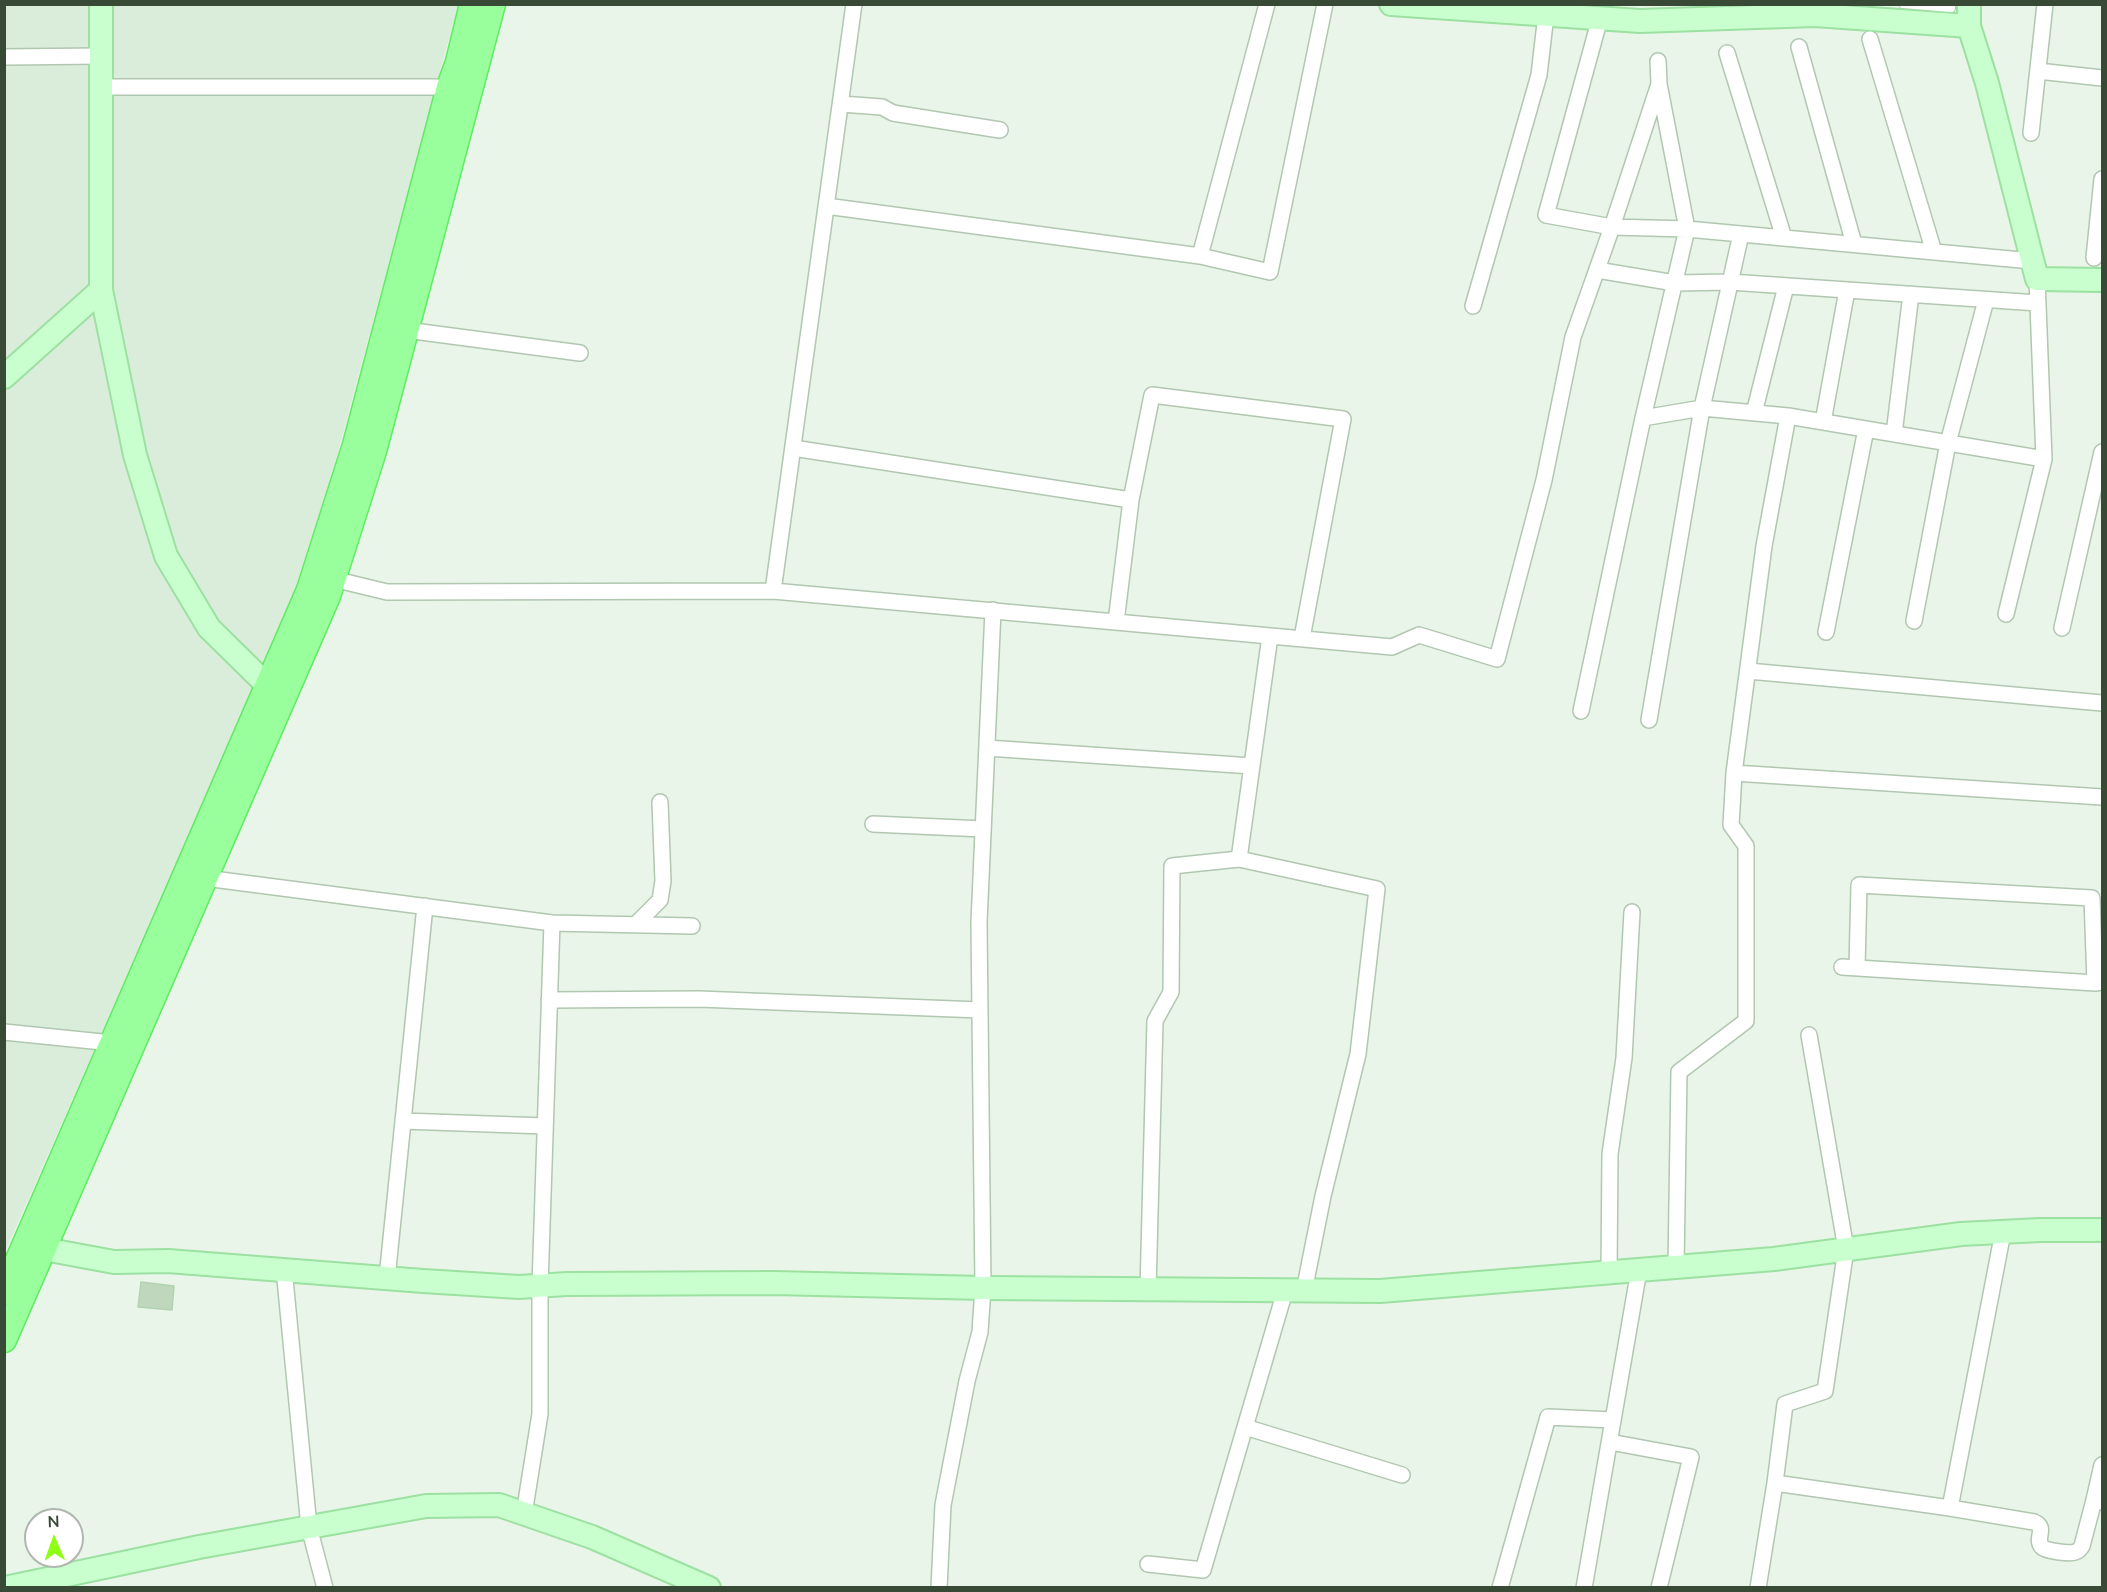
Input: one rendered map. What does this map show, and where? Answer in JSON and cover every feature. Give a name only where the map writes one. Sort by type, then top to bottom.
[{"type":"main road","points":[[4,1340],[35,1246],[112,1043],[276,691],[328,596],[324,576],[355,445],[472,4]]},
{"type":"main road","points":[[324,576],[374,451],[493,4]]},
{"type":"main road","points":[[7,1280],[35,1246],[205,878],[276,691]]},
{"type":"street","points":[[101,4],[100,290],[135,454],[166,556],[208,628],[276,691]]},
{"type":"street","points":[[773,591],[854,4]]},
{"type":"street","points":[[1200,256],[1267,4]]},
{"type":"street","points":[[826,206],[1200,256],[1270,272],[1325,4]]},
{"type":"street","points":[[1391,4],[1548,9],[1600,18],[1640,21],[1683,12],[1815,15],[1963,13],[1987,83],[2035,270],[2038,303],[2044,459],[2006,614]]},
{"type":"street","points":[[2031,133],[2045,4]]},
{"type":"street","points":[[1473,306],[1539,75],[1548,9]]},
{"type":"street","points":[[1600,18],[1546,215],[1612,226],[1687,229],[1934,252],[2103,280]]},
{"type":"street","points":[[1870,39],[1934,252]]},
{"type":"street","points":[[1799,47],[1854,244]]},
{"type":"street","points":[[1727,53],[1784,238]]},
{"type":"street","points":[[4,57],[101,56]]},
{"type":"street","points":[[1581,711],[1643,418],[1687,229],[1659,84],[1658,61]]},
{"type":"street","points":[[2038,71],[2103,78]]},
{"type":"street","points":[[324,576],[387,592],[773,591],[1392,647],[1419,635],[1497,660],[1544,480],[1573,337],[1659,84]]},
{"type":"street","points":[[101,87],[449,87]]},
{"type":"street","points":[[841,104],[882,107],[893,113],[1000,130]]},
{"type":"street","points":[[2094,258],[2103,179]]},
{"type":"street","points":[[1649,720],[1702,408],[1741,234]]},
{"type":"street","points":[[1597,270],[1675,283],[1730,282],[2038,303]]},
{"type":"street","points":[[1754,412],[1786,286]]},
{"type":"street","points":[[4,377],[100,290]]},
{"type":"street","points":[[1823,422],[1847,290]]},
{"type":"street","points":[[1894,434],[1911,294]]},
{"type":"street","points":[[1914,621],[1948,443],[1986,300]]},
{"type":"street","points":[[406,330],[580,353]]},
{"type":"street","points":[[1116,622],[1131,500],[1152,395],[1342,418],[1302,638]]},
{"type":"street","points":[[1643,418],[1702,408],[1754,412],[2044,459]]},
{"type":"street","points":[[1676,1267],[1679,1072],[1746,1022],[1746,846],[1731,825],[1734,773],[1764,546],[1788,416]]},
{"type":"street","points":[[1826,632],[1866,429]]},
{"type":"street","points":[[793,448],[1131,500]]},
{"type":"street","points":[[2062,628],[2103,452]]},
{"type":"street","points":[[939,1587],[943,1505],[967,1381],[980,1332],[983,1288],[979,922],[993,610]]},
{"type":"street","points":[[1239,859],[1270,636]]},
{"type":"street","points":[[1748,671],[2103,703]]},
{"type":"street","points":[[987,748],[1252,765]]},
{"type":"street","points":[[1734,773],[2103,797]]},
{"type":"street","points":[[635,925],[660,900],[663,881],[660,802]]},
{"type":"street","points":[[873,824],[983,829]]},
{"type":"street","points":[[1148,1290],[1155,1021],[1171,992],[1172,866],[1239,859],[1377,889],[1358,1054],[1323,1196],[1294,1291],[1245,1428],[1203,1570],[1148,1564]]},
{"type":"street","points":[[205,878],[552,923],[692,926]]},
{"type":"street","points":[[1859,885],[2092,898],[2099,983],[1850,968],[1859,885]]},
{"type":"street","points":[[387,1278],[425,906]]},
{"type":"street","points":[[1609,1273],[1610,1154],[1624,1058],[1632,912]]},
{"type":"street","points":[[524,1514],[540,1414],[540,1286],[552,923]]},
{"type":"street","points":[[549,999],[699,999],[980,1010]]},
{"type":"street","points":[[4,1032],[112,1043]]},
{"type":"street","points":[[1758,1587],[1785,1404],[1825,1391],[1846,1250],[1809,1035]]},
{"type":"street","points":[[403,1122],[545,1126]]},
{"type":"street","points":[[35,1246],[114,1262],[168,1261],[519,1287],[774,1283],[983,1288],[1380,1291],[1774,1259],[1960,1234],[2103,1230]]},
{"type":"street","points":[[1950,1508],[2003,1232]]},
{"type":"street","points":[[284,1269],[309,1527],[325,1587]]},
{"type":"street","points":[[1584,1587],[1639,1270]]},
{"type":"street","points":[[1500,1587],[1548,1417],[1613,1420]]},
{"type":"street","points":[[1245,1428],[1402,1475]]},
{"type":"street","points":[[1610,1442],[1691,1457],[1659,1587]]},
{"type":"street","points":[[1775,1483],[2034,1522],[2041,1528],[2042,1547],[2046,1550],[2072,1553],[2078,1551],[2082,1546],[2098,1501],[2103,1465]]},
{"type":"street","points":[[5,1587],[199,1547],[426,1506],[499,1505],[592,1537],[709,1587]]},
{"type":"lane","points":[[1903,4],[1963,13]]},
{"type":"shaded area","points":[[5,5],[458,5],[306,571],[5,1252]]},
{"type":"building","points":[[141,1282],[174,1286],[172,1310],[138,1307]]}]
